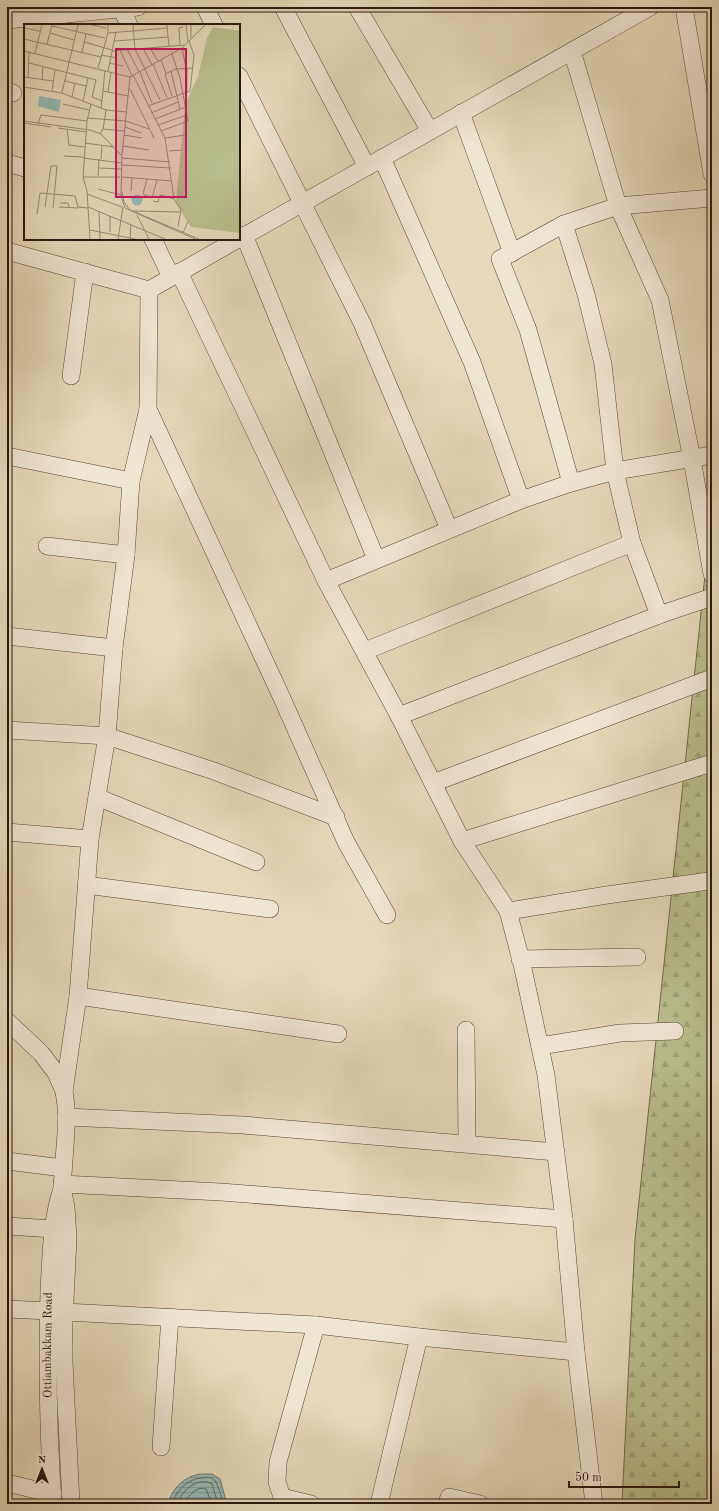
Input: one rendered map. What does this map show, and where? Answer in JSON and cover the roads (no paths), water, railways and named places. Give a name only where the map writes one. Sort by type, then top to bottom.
[{"type":"street","points":[[7,20],[47,20],[121,8],[138,7]]},
{"type":"street","points":[[204,7],[213,24]]},
{"type":"street","points":[[283,7],[367,167]]},
{"type":"street","points":[[357,7],[430,131]]},
{"type":"street","points":[[240,237],[650,7]]},
{"type":"street","points":[[684,7],[712,174]]},
{"type":"street","points":[[121,8],[129,24]]},
{"type":"street","points":[[572,51],[618,206],[660,300],[692,459],[712,574]]},
{"type":"street","points":[[240,78],[362,323],[449,529]]},
{"type":"street","points":[[461,114],[512,252]]},
{"type":"street","points":[[382,158],[472,362],[521,500]]},
{"type":"street","points":[[7,164],[24,168]]},
{"type":"street","points":[[571,483],[528,330],[500,259],[564,224],[618,206],[712,198]]},
{"type":"street","points":[[564,224],[586,294],[603,364],[615,470],[632,543],[659,616]]},
{"type":"street","points":[[154,240],[175,274],[326,581],[399,716],[462,841],[508,911],[546,1075],[564,1219],[576,1352],[594,1504]]},
{"type":"street","points":[[7,251],[149,290],[235,240]]},
{"type":"street","points":[[240,240],[376,559]]},
{"type":"street","points":[[71,376],[85,272]]},
{"type":"street","points":[[64,1091],[78,996],[90,839],[107,736],[114,648],[126,555],[131,482],[148,409],[149,290]]},
{"type":"street","points":[[148,409],[336,817],[346,842],[387,915]]},
{"type":"street","points":[[326,581],[521,500],[571,483],[615,470],[712,455]]},
{"type":"street","points":[[7,456],[131,482]]},
{"type":"street","points":[[365,652],[632,543]]},
{"type":"street","points":[[47,546],[126,555]]},
{"type":"street","points":[[399,716],[712,597]]},
{"type":"street","points":[[7,636],[114,648]]},
{"type":"street","points":[[433,783],[712,678]]},
{"type":"street","points":[[7,730],[107,736],[214,771],[336,817]]},
{"type":"street","points":[[462,841],[712,763]]},
{"type":"street","points":[[97,797],[256,862]]},
{"type":"street","points":[[7,832],[90,839]]},
{"type":"street","points":[[508,911],[709,881]]},
{"type":"street","points":[[86,885],[270,909]]},
{"type":"street","points":[[520,959],[637,957]]},
{"type":"street","points":[[78,996],[338,1034]]},
{"type":"street","name":"Ottiambakkam Road","points":[[7,1021],[41,1053],[56,1073],[64,1091],[66,1117],[63,1180],[68,1233],[49,1368],[53,1499]]},
{"type":"street","points":[[466,1030],[467,1144]]},
{"type":"street","points":[[540,1046],[620,1033],[675,1031]]},
{"type":"street","points":[[66,1117],[243,1125],[556,1152]]},
{"type":"street","points":[[7,1161],[63,1180],[564,1219]]},
{"type":"street","name":"Ottiambakkam Road","points":[[63,1180],[56,1208],[53,1229],[57,1311],[64,1362],[71,1504]]},
{"type":"street","points":[[7,1226],[53,1229]]},
{"type":"street","points":[[7,1309],[316,1325],[419,1337],[576,1352]]},
{"type":"street","points":[[161,1448],[170,1317]]},
{"type":"street","points":[[311,1504],[282,1497],[277,1482],[278,1462],[316,1325]]},
{"type":"street","points":[[378,1504],[419,1337]]},
{"type":"street","points":[[7,1483],[53,1499]]},
{"type":"street","points":[[447,1504],[449,1497],[480,1504]]},
{"type":"water","points":[[201,1474],[212,1474],[220,1479],[227,1504],[168,1504],[176,1488],[180,1484],[190,1477]]}]
